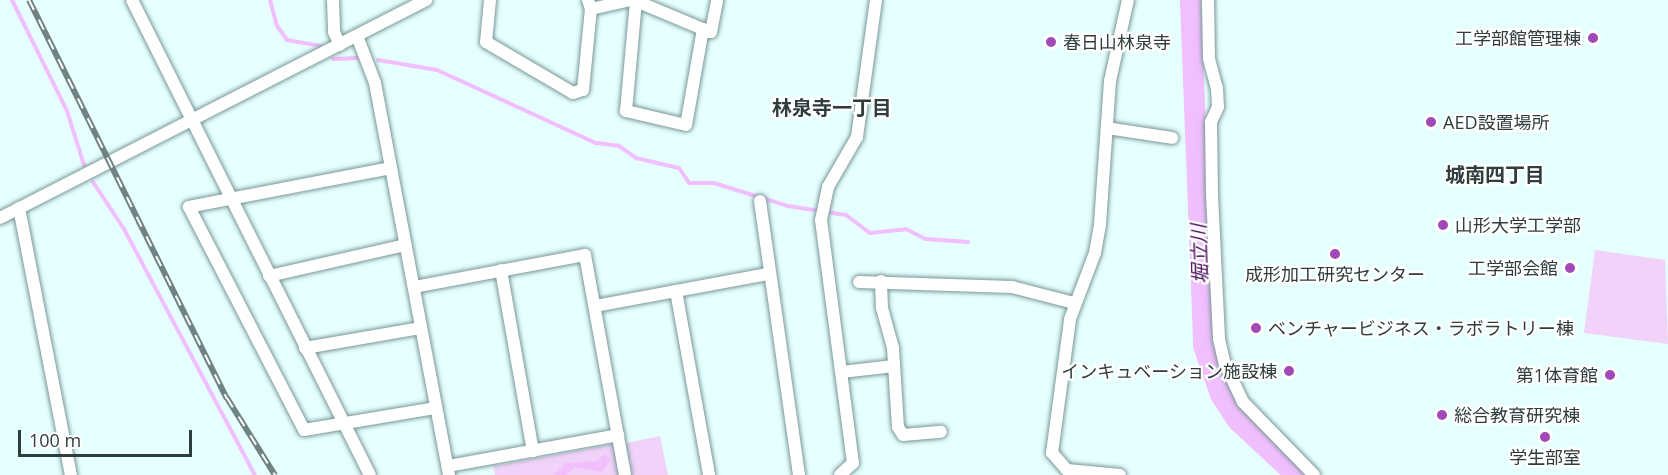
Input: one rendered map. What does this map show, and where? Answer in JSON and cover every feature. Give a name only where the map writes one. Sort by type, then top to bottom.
[{"type":"street","points":[[132,0],[370,475]]},
{"type":"street","points":[[333,0],[334,32],[340,45]]},
{"type":"street","points":[[0,218],[426,0]]},
{"type":"street","points":[[490,0],[486,42],[573,93],[583,90],[590,4],[633,0],[703,32],[711,32],[717,0]]},
{"type":"street","points":[[633,0],[626,111],[686,125],[703,32]]},
{"type":"street","points":[[840,475],[853,463],[821,220],[828,187],[857,137],[876,0]]},
{"type":"street","points":[[1120,475],[1076,473],[1060,466],[1052,453],[1074,303],[1095,253],[1110,81],[1128,0]]},
{"type":"street","points":[[1208,0],[1209,59],[1217,88],[1218,108],[1211,122],[1212,195],[1220,339],[1224,364],[1243,402],[1314,475]]},
{"type":"street","points":[[357,36],[370,63],[448,471],[533,450],[618,435]]},
{"type":"street","points":[[1107,128],[1172,138]]},
{"type":"street","points":[[391,168],[189,207],[304,430],[345,425],[436,408]]},
{"type":"street","points":[[760,201],[767,274],[798,475]]},
{"type":"street","points":[[19,208],[71,475]]},
{"type":"street","points":[[269,276],[406,245]]},
{"type":"street","points":[[414,287],[585,255],[625,475]]},
{"type":"street","points":[[501,270],[533,450]]},
{"type":"street","points":[[595,306],[767,274]]},
{"type":"street","points":[[859,282],[1012,287],[1074,303]]},
{"type":"street","points":[[881,282],[882,308],[894,366],[898,427],[903,435],[941,432]]},
{"type":"street","points":[[676,291],[709,475]]},
{"type":"street","points":[[305,348],[421,328]]},
{"type":"street","points":[[842,372],[894,366]]},
{"type":"shaded area","points":[[1595,250],[1665,260],[1668,344],[1584,333]]},
{"type":"shaded area","points":[[660,436],[668,475],[632,475],[626,443]]},
{"type":"shaded area","points":[[614,444],[621,475],[495,475],[493,466]]},
{"type":"shaded area","points":[[604,454],[611,459],[602,472],[575,467],[565,475],[554,475],[566,463],[598,461]]},
{"type":"waterway","points":[[12,0],[67,111],[84,165]]},
{"type":"waterway","points":[[270,0],[277,26],[287,40],[320,46]]},
{"type":"waterway","name":"堀立川","points":[[1190,0],[1203,345],[1220,394],[1237,420],[1296,475]]},
{"type":"waterway","points":[[333,59],[359,58]]},
{"type":"waterway","points":[[378,60],[437,70],[596,143],[619,146],[636,158],[679,168],[689,183],[714,183],[788,206],[846,215],[870,233],[906,229],[926,239],[968,242]]},
{"type":"waterway","points":[[93,182],[124,229],[255,475]]},
{"type":"railway","points":[[29,0],[227,398],[275,475]]},
{"type":"place","name":"工学部館管理棟","points":[[1593,38]]},
{"type":"place","name":"春日山林泉寺","points":[[1051,42]]},
{"type":"place","name":"AED設置場所","points":[[1431,122]]},
{"type":"place","name":"山形大学工学部","points":[[1443,225]]},
{"type":"place","name":"成形加工研究センター","points":[[1335,254]]},
{"type":"place","name":"工学部会館","points":[[1570,268]]},
{"type":"place","name":"ベンチャービジネス・ラボラトリー棟","points":[[1256,328]]},
{"type":"place","name":"インキュベーション施設棟","points":[[1289,371]]},
{"type":"place","name":"第1体育館","points":[[1610,375]]},
{"type":"place","name":"総合教育研究棟","points":[[1442,415]]},
{"type":"place","name":"学生部室","points":[[1545,437]]},
{"type":"district","name":"林泉寺一丁目","points":[[832,107]]},
{"type":"district","name":"城南四丁目","points":[[1495,174]]}]
